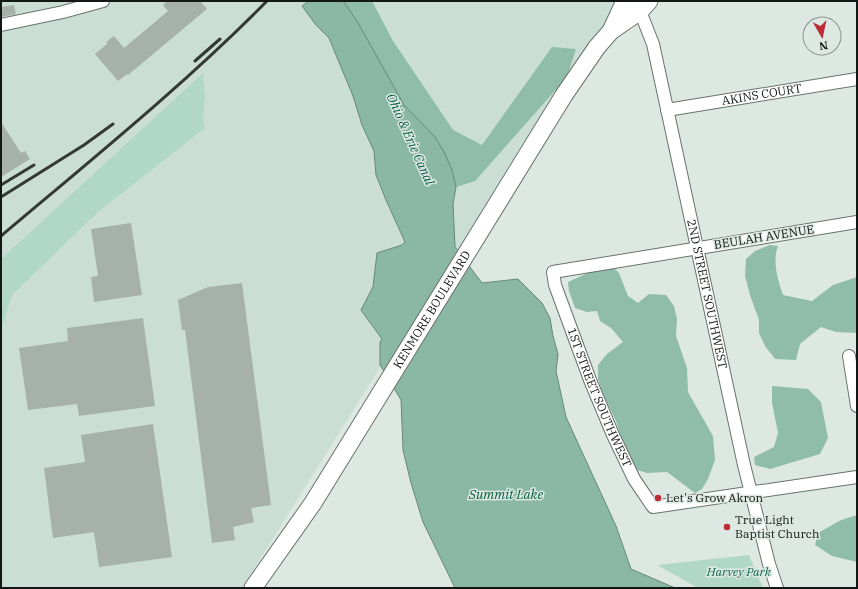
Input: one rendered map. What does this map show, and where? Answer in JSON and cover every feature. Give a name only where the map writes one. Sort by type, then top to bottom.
[{"type":"main road","name":"KENMORE BOULEVARD","points":[[611,31],[625,1]]},
{"type":"main road","name":"KENMORE BOULEVARD","points":[[253,588],[313,503],[579,71],[611,31],[642,4]]},
{"type":"street","points":[[1,25],[63,12],[103,1]]},
{"type":"street","name":"2ND STREET SOUTHWEST","points":[[642,4],[653,44],[751,493],[769,564],[777,588]]},
{"type":"street","name":"AKINS COURT","points":[[667,110],[857,80]]},
{"type":"street","name":"BEULAH AVENUE","points":[[553,272],[857,222]]},
{"type":"street","name":"1ST STREET SOUTHWEST","points":[[553,272],[555,285],[590,380],[613,436],[634,479],[653,507],[751,493]]},
{"type":"street","points":[[849,356],[857,406]]},
{"type":"street","points":[[751,493],[857,477]]},
{"type":"shaded area","points":[[1,1],[627,1],[408,323],[242,588],[1,588]]},
{"type":"shaded area","points":[[343,1],[372,1],[393,41],[453,130],[482,145],[552,47],[576,49],[567,77],[475,181],[456,187],[452,170],[435,137],[404,105],[357,21]]},
{"type":"shaded area","points":[[770,245],[778,246],[776,252],[776,264],[783,295],[812,301],[833,285],[857,277],[857,333],[836,332],[821,327],[800,344],[796,360],[775,359],[765,346],[759,333],[759,320],[745,276],[746,259],[755,251]]},
{"type":"shaded area","points":[[614,268],[619,273],[628,296],[638,303],[649,294],[666,295],[674,306],[677,319],[676,336],[687,368],[688,392],[713,436],[715,460],[708,479],[702,489],[695,493],[667,472],[647,473],[637,470],[625,451],[616,421],[603,394],[598,379],[598,365],[607,354],[623,342],[611,328],[600,321],[597,311],[587,312],[575,308],[569,291],[568,282],[590,272]]},
{"type":"shaded area","points":[[772,386],[808,389],[821,402],[828,438],[820,454],[770,469],[755,465],[754,457],[774,447],[778,433],[772,403]]},
{"type":"shaded area","points":[[857,515],[857,562],[832,556],[815,545],[818,533],[841,520]]},
{"type":"green space","points":[[203,73],[205,95],[203,117],[205,128],[98,212],[12,295],[1,330],[1,259]]},
{"type":"green space","name":"Harvey Park","points":[[749,555],[763,588],[698,588],[657,565]]},
{"type":"water","name":"Summit Lake","points":[[309,1],[343,1],[357,21],[404,105],[435,137],[452,170],[456,187],[453,204],[455,247],[482,283],[518,279],[542,303],[550,318],[558,354],[556,371],[566,417],[616,526],[631,569],[675,588],[455,588],[423,522],[411,483],[403,450],[401,400],[380,365],[380,342],[382,339],[361,310],[373,287],[377,253],[402,245],[405,242],[376,175],[374,151],[362,125],[353,96],[329,38],[316,25],[302,6]]},
{"type":"building","points":[[167,1],[200,1],[207,9],[128,75],[127,74],[118,81],[95,54],[114,36],[124,48],[168,11],[163,5]]},
{"type":"building","points":[[14,5],[16,14],[1,17],[1,7]]},
{"type":"building","points":[[1,122],[21,153],[25,151],[30,159],[1,177]]},
{"type":"building","points":[[131,223],[142,295],[94,302],[91,277],[98,276],[91,229]]},
{"type":"building","points":[[242,283],[271,505],[251,508],[254,522],[233,527],[235,540],[212,543],[185,330],[182,330],[178,300],[208,287]]},
{"type":"building","points":[[143,318],[155,406],[79,416],[77,404],[28,410],[19,348],[68,341],[67,328]]},
{"type":"building","points":[[153,424],[172,557],[99,567],[94,532],[53,538],[44,468],[85,462],[81,435]]},
{"type":"railway","points":[[1,236],[170,92],[267,1]]},
{"type":"railway","points":[[195,61],[220,39]]},
{"type":"railway","points":[[1,197],[84,145],[113,124]]},
{"type":"railway","points":[[1,185],[34,165]]},
{"type":"place","name":"Let's Grow Akron","points":[[658,498]]},
{"type":"place","name":"True Light Baptist Church","points":[[727,527]]},
{"type":"water label","name":"Ohio & Erie Canal","points":[[411,139]]}]
